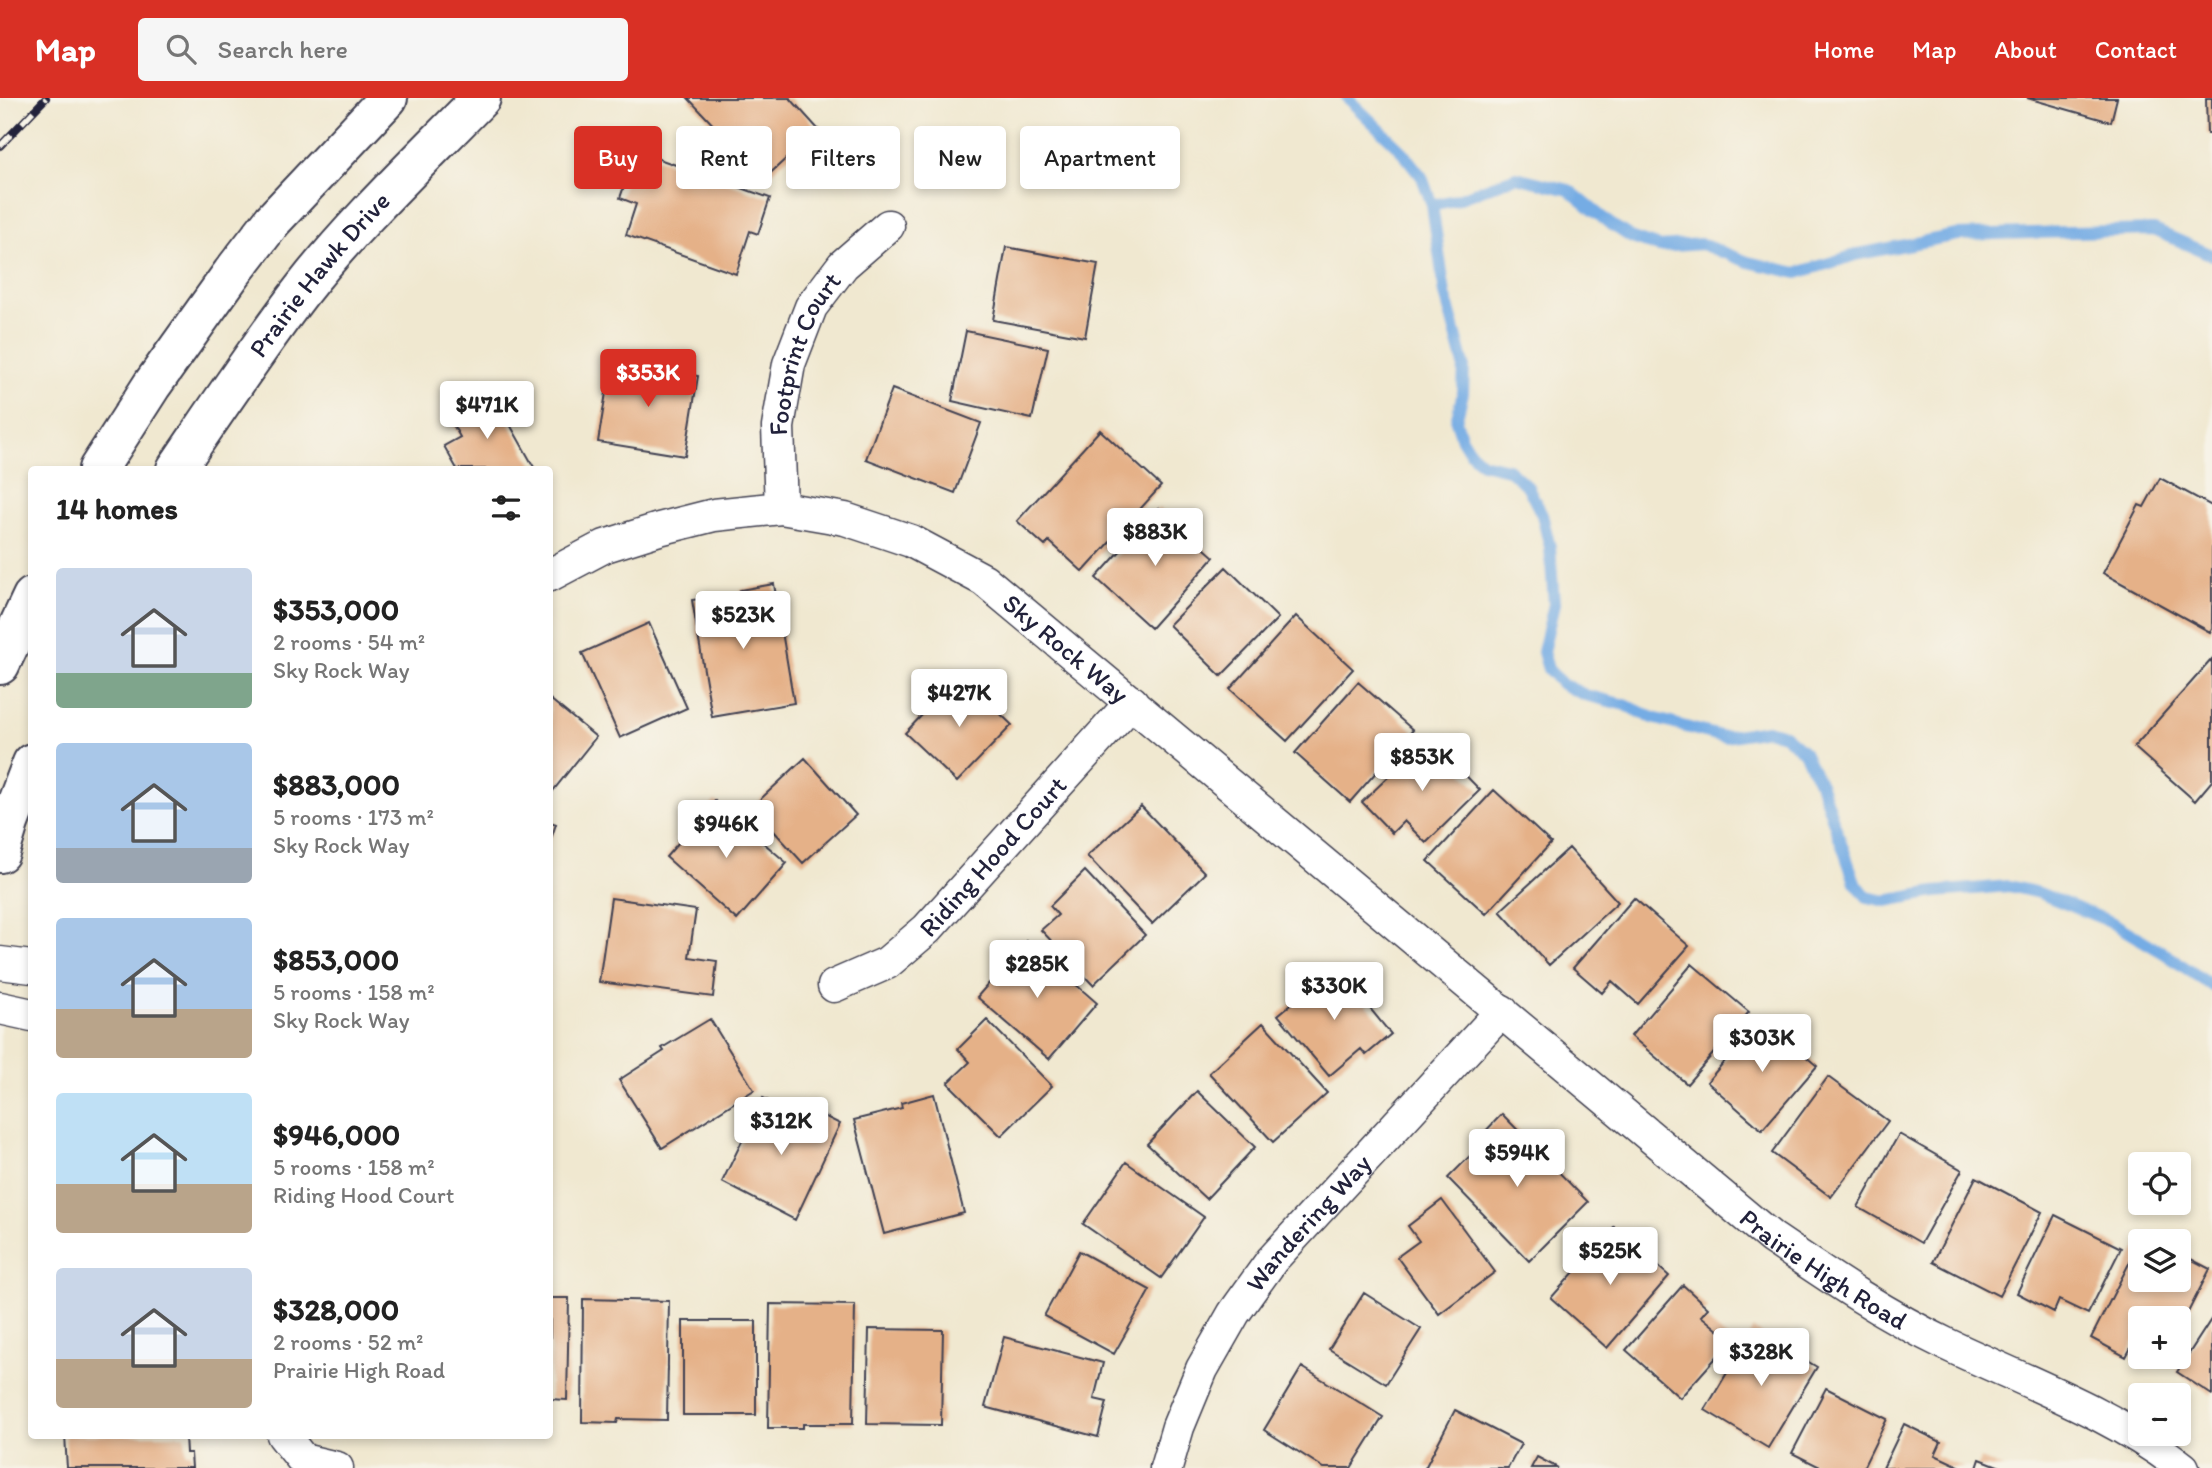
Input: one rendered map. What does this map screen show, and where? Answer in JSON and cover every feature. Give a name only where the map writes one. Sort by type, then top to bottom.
[{"type":"street","points":[[101,466],[152,384],[273,220],[388,98]]},
{"type":"street","name":"Prairie Hawk Drive","points":[[178,466],[250,360],[304,288],[377,205],[481,98]]},
{"type":"street","name":"Footprint Court","points":[[781,508],[778,426],[789,364],[811,307],[843,265],[887,226]]},
{"type":"street","name":"Sky Rock Way","points":[[553,573],[605,546],[659,529],[714,516],[781,508],[845,519],[911,541],[984,580],[1502,1011]]},
{"type":"street","points":[[0,665],[28,606]]},
{"type":"street","name":"Riding Hood Court","points":[[834,986],[887,962],[927,929],[1132,702]]},
{"type":"street","points":[[0,853],[28,774]]},
{"type":"street","points":[[0,963],[28,966]]},
{"type":"street","points":[[0,1008],[28,1013]]},
{"type":"street","name":"Wandering Way","points":[[1166,1468],[1178,1427],[1202,1369],[1234,1313],[1272,1260],[1502,1011]]},
{"type":"street","name":"Prairie High Road","points":[[1502,1011],[1772,1238],[1831,1278],[1943,1342],[2090,1410],[2130,1432],[2183,1468]]},
{"type":"street","points":[[286,1439],[303,1460],[337,1468]]},
{"type":"building","points":[[688,98],[790,98],[815,126],[786,126],[786,159],[772,172],[772,126],[714,126]]},
{"type":"building","points":[[2027,98],[2117,98],[2111,122]]},
{"type":"building","points":[[2206,98],[2212,98],[2212,134],[2207,134]]},
{"type":"building","points":[[662,160],[676,165],[676,189],[744,189],[770,198],[758,234],[750,231],[736,274],[626,235],[636,204],[620,198],[623,189],[662,189]]},
{"type":"building","points":[[1006,247],[1098,264],[1085,337],[993,320]]},
{"type":"building","points":[[966,331],[1048,348],[1032,419],[952,401]]},
{"type":"building","points":[[611,362],[698,376],[685,456],[598,442]]},
{"type":"building","points":[[892,389],[981,423],[955,493],[866,459]]},
{"type":"building","points":[[494,396],[533,466],[455,466],[444,446],[460,437],[451,421]]},
{"type":"building","points":[[1100,430],[1161,486],[1083,572],[1049,541],[1045,546],[1017,521]]},
{"type":"building","points":[[2160,478],[2212,506],[2210,632],[2103,573],[2139,505],[2144,507]]},
{"type":"building","points":[[1159,508],[1214,557],[1151,628],[1096,578]]},
{"type":"building","points":[[1226,567],[1278,618],[1221,676],[1169,625]]},
{"type":"building","points":[[774,584],[794,703],[712,717],[692,600],[741,593],[740,590]]},
{"type":"building","points":[[1296,616],[1353,669],[1287,741],[1230,689]]},
{"type":"building","points":[[649,623],[687,708],[620,738],[582,653]]},
{"type":"building","points":[[2212,659],[2212,781],[2195,801],[2134,747]]},
{"type":"building","points":[[960,675],[1012,725],[957,782],[905,733]]},
{"type":"building","points":[[1358,682],[1413,730],[1350,802],[1295,753]]},
{"type":"building","points":[[553,701],[596,737],[553,791]]},
{"type":"building","points":[[1429,738],[1480,790],[1426,843],[1404,821],[1392,833],[1362,802]]},
{"type":"building","points":[[805,758],[856,815],[803,863],[752,807]]},
{"type":"building","points":[[1494,790],[1551,843],[1486,914],[1428,861]]},
{"type":"building","points":[[715,801],[787,863],[737,920],[666,857]]},
{"type":"building","points":[[1141,806],[1205,873],[1152,924],[1087,856]]},
{"type":"building","points":[[1569,848],[1618,902],[1549,965],[1500,911]]},
{"type":"building","points":[[1085,871],[1145,935],[1093,985],[1041,930],[1058,915],[1050,906]]},
{"type":"building","points":[[611,898],[696,910],[689,957],[717,961],[713,997],[599,982]]},
{"type":"building","points":[[1634,898],[1689,946],[1638,1004],[1612,981],[1602,993],[1573,968]]},
{"type":"building","points":[[1026,941],[1097,1003],[1049,1059],[977,997]]},
{"type":"building","points":[[1692,964],[1749,1012],[1687,1084],[1631,1036]]},
{"type":"building","points":[[1336,967],[1391,1034],[1366,1055],[1361,1049],[1329,1076],[1278,1015]]},
{"type":"building","points":[[1761,1018],[1817,1066],[1762,1130],[1707,1082]]},
{"type":"building","points":[[710,1019],[754,1090],[662,1148],[619,1080],[664,1051],[662,1048]]},
{"type":"building","points":[[987,1020],[1052,1086],[1001,1136],[948,1083],[970,1062],[958,1049]]},
{"type":"building","points":[[1263,1023],[1327,1093],[1273,1142],[1209,1073]]},
{"type":"building","points":[[1828,1077],[1888,1121],[1831,1197],[1772,1153]]},
{"type":"building","points":[[1197,1091],[1255,1147],[1206,1199],[1147,1144]]},
{"type":"building","points":[[934,1094],[964,1213],[884,1234],[854,1120],[902,1108],[901,1103]]},
{"type":"building","points":[[763,1098],[797,1116],[802,1105],[840,1124],[795,1220],[722,1182]]},
{"type":"building","points":[[1502,1114],[1588,1202],[1529,1261],[1448,1178],[1481,1145],[1477,1140]]},
{"type":"building","points":[[1899,1134],[1962,1170],[1921,1243],[1858,1207]]},
{"type":"building","points":[[1126,1162],[1204,1217],[1161,1278],[1083,1224]]},
{"type":"building","points":[[1976,1177],[2042,1212],[1999,1296],[1933,1262]]},
{"type":"building","points":[[1442,1200],[1495,1272],[1439,1314],[1397,1257],[1419,1241],[1408,1226]]},
{"type":"building","points":[[2055,1215],[2121,1248],[2088,1314],[2059,1300],[2054,1312],[2017,1293]]},
{"type":"building","points":[[1614,1227],[1669,1276],[1607,1348],[1551,1298]]},
{"type":"building","points":[[1079,1251],[1150,1290],[1114,1354],[1044,1316]]},
{"type":"building","points":[[2191,1259],[2210,1269],[2191,1306],[2128,1306],[2126,1357],[2091,1338],[2128,1266],[2128,1292],[2191,1292]]},
{"type":"building","points":[[1683,1285],[1708,1308],[1701,1316],[1731,1341],[1680,1398],[1626,1350]]},
{"type":"building","points":[[1364,1293],[1421,1329],[1386,1384],[1329,1349]]},
{"type":"building","points":[[553,1298],[569,1298],[567,1400],[553,1399]]},
{"type":"building","points":[[583,1299],[669,1301],[667,1420],[618,1419],[617,1423],[582,1422]]},
{"type":"building","points":[[770,1304],[855,1305],[853,1424],[803,1424],[803,1428],[768,1428]]},
{"type":"building","points":[[2212,1318],[2212,1395],[2177,1372],[2179,1369],[2191,1369],[2191,1350]]},
{"type":"building","points":[[683,1321],[756,1321],[756,1415],[683,1415]]},
{"type":"building","points":[[869,1329],[943,1330],[941,1425],[867,1424]]},
{"type":"building","points":[[1753,1329],[1817,1367],[1768,1448],[1705,1410]]},
{"type":"building","points":[[1004,1337],[1103,1363],[1094,1399],[1107,1402],[1098,1437],[985,1407]]},
{"type":"building","points":[[1302,1367],[1383,1417],[1351,1468],[1324,1468],[1264,1430]]},
{"type":"building","points":[[1826,1388],[1887,1419],[1863,1468],[1822,1468],[1792,1453]]},
{"type":"building","points":[[1455,1410],[1521,1444],[1508,1468],[1425,1468]]},
{"type":"building","points":[[1904,1424],[1941,1442],[1935,1455],[1963,1468],[1883,1468]]},
{"type":"building","points":[[65,1439],[185,1439],[186,1453],[191,1453],[192,1468],[67,1468]]},
{"type":"building","points":[[1537,1457],[1558,1468],[1531,1468]]},
{"type":"building","points":[[1980,1459],[2003,1468],[1977,1468]]},
{"type":"waterway","points":[[1347,98],[1399,148],[1422,177],[1432,205],[1445,294],[1464,365],[1463,393],[1456,421],[1470,452],[1482,463],[1508,469],[1528,487],[1542,515],[1550,547],[1554,604],[1543,652],[1548,669],[1562,684],[1585,695],[1625,705],[1653,718],[1724,737],[1767,730],[1784,735],[1804,752],[1821,786],[1855,882],[1867,897],[1886,901],[1935,892],[2009,886],[2039,893],[2109,921],[2164,953],[2212,986]]},
{"type":"waterway","points":[[1432,205],[1455,200],[1516,177],[1569,190],[1632,238],[1659,247],[1701,244],[1748,262],[1797,273],[1859,254],[1957,235],[2154,230],[2212,255]]},
{"type":"railway","points":[[0,146],[46,98]]}]
